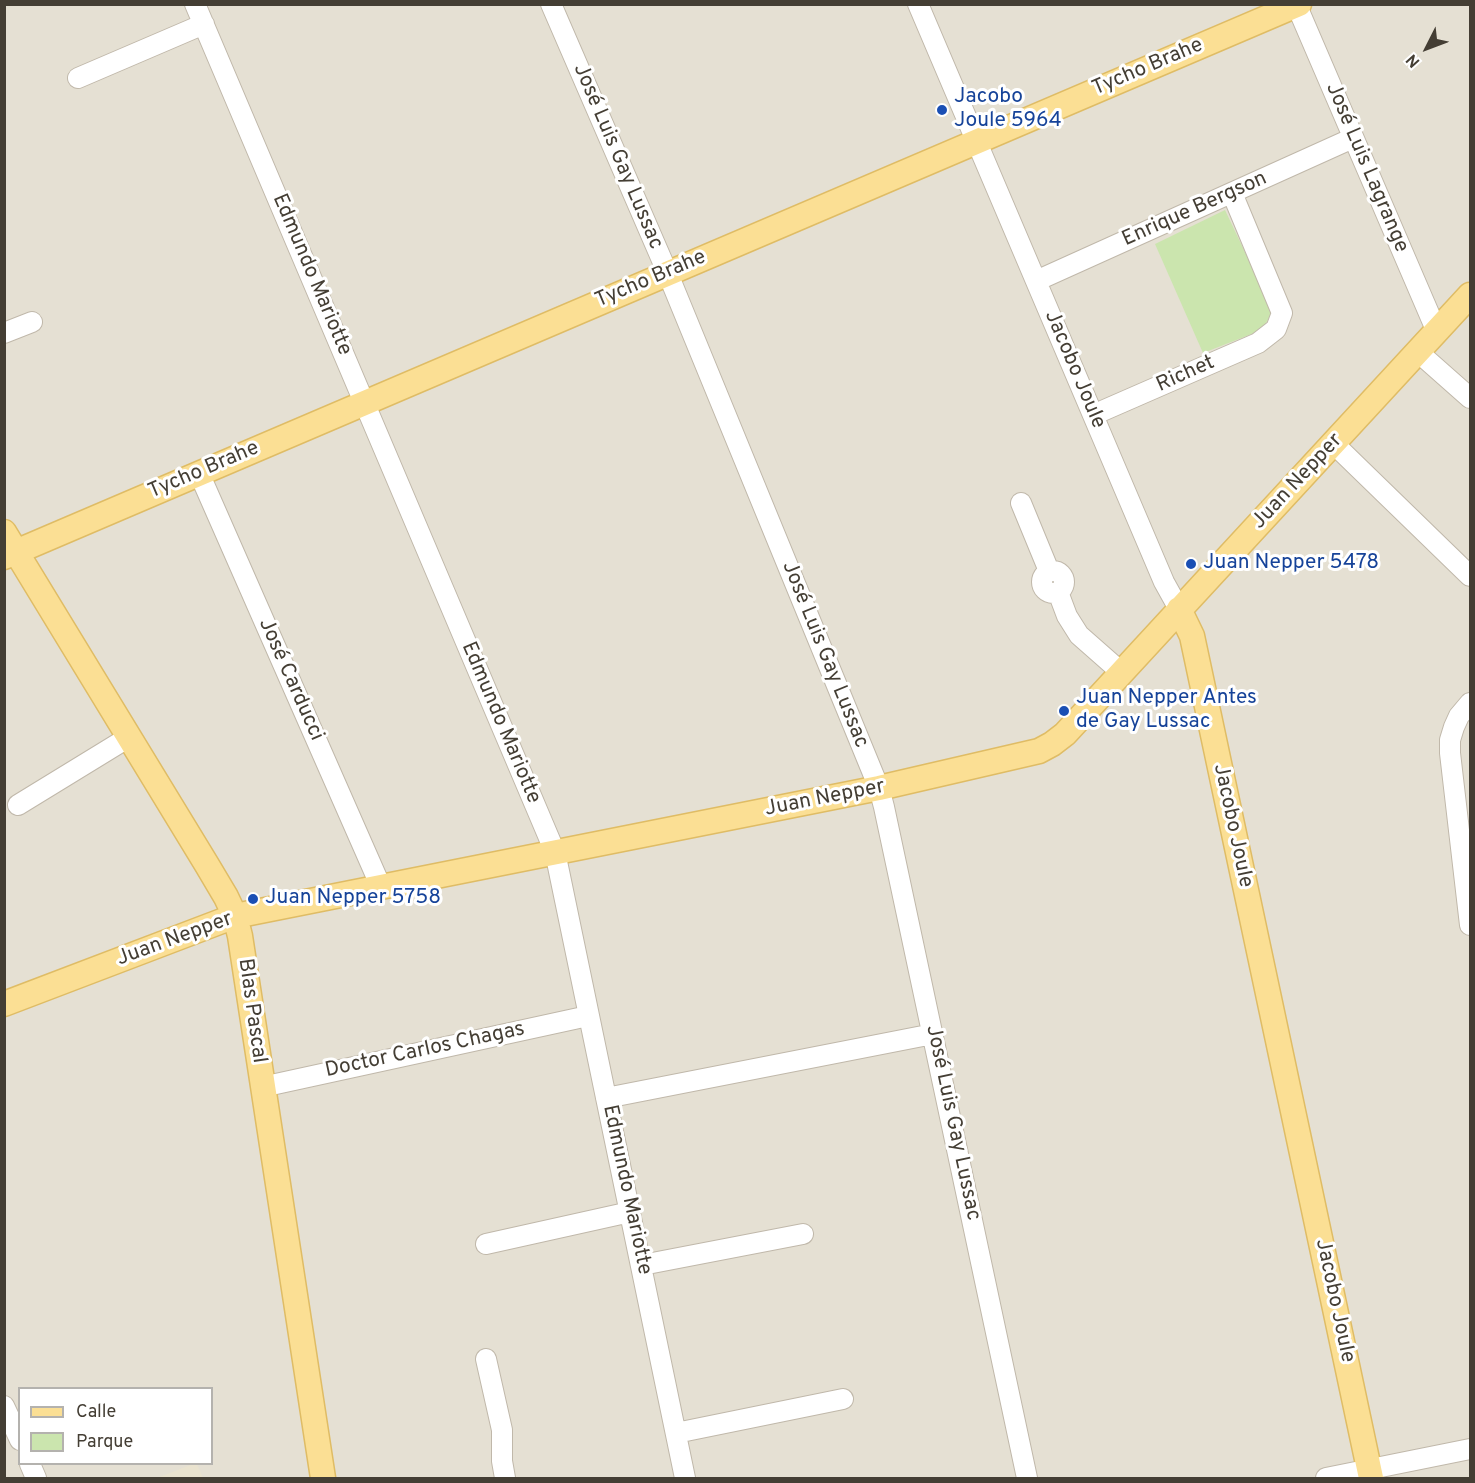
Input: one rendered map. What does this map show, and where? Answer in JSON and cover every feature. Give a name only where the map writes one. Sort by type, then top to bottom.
[{"type":"main road","name":"Tycho Brahe","points":[[9,547],[199,473],[366,404],[1297,5]]},
{"type":"main road","name":"Juan Nepper","points":[[4,1004],[235,916],[879,788],[1039,751],[1065,734],[1470,295]]},
{"type":"main road","name":"Blas Pascal","points":[[9,547],[129,737],[226,897],[235,916],[240,936],[323,1479]]},
{"type":"main road","name":"Jacobo Joule","points":[[1179,609],[1192,636],[1371,1474]]},
{"type":"street","name":"Edmundo Mariotte","points":[[195,4],[555,852],[685,1479]]},
{"type":"street","name":"José Luis Gay Lussac","points":[[551,4],[668,273],[879,788],[1027,1479]]},
{"type":"street","name":"Jacobo Joule","points":[[918,4],[1164,582],[1179,609]]},
{"type":"street","name":"José Luis Lagrange","points":[[1297,5],[1437,332]]},
{"type":"street","points":[[78,78],[204,24]]},
{"type":"street","name":"Enrique Bergson","points":[[1036,281],[1353,138]]},
{"type":"street","name":"Richet","points":[[1093,416],[1258,344],[1276,329],[1282,313],[1232,193]]},
{"type":"street","points":[[4,333],[32,322]]},
{"type":"street","points":[[1418,352],[1470,398]]},
{"type":"street","points":[[1333,443],[1470,576]]},
{"type":"street","name":"José Carducci","points":[[199,473],[381,887]]},
{"type":"street","points":[[1021,503],[1049,571],[1054,570],[1063,575],[1064,585],[1058,592],[1067,616],[1079,635],[1121,672]]},
{"type":"street","points":[[1470,703],[1459,716],[1454,727],[1450,740],[1450,753],[1470,925]]},
{"type":"street","points":[[18,805],[129,737]]},
{"type":"street","name":"Doctor Carlos Chagas","points":[[262,1086],[588,1016]]},
{"type":"street","points":[[606,1098],[933,1034]]},
{"type":"street","points":[[486,1244],[630,1212]]},
{"type":"street","points":[[642,1265],[803,1234]]},
{"type":"street","points":[[486,1359],[501,1430],[502,1461],[506,1479]]},
{"type":"street","points":[[676,1433],[843,1399]]},
{"type":"street","points":[[4,1406],[18,1436]]},
{"type":"street","points":[[1326,1479],[1371,1474],[1470,1449]]},
{"type":"street","points":[[30,1465],[36,1479]]},
{"type":"shaded area","points":[[5,5],[1470,5],[1470,1478],[5,1478]]},
{"type":"shaded area","points":[[190,1465],[197,1465],[203,1478],[157,1478]]},
{"type":"green space","points":[[1225,210],[1273,311],[1262,330],[1203,353],[1155,244]]},
{"type":"place","name":"Jacobo Joule 5964","points":[[942,110]]},
{"type":"place","name":"Juan Nepper 5478","points":[[1191,564]]},
{"type":"place","name":"Juan Nepper Antes de Gay Lussac","points":[[1064,711]]},
{"type":"place","name":"Juan Nepper 5758","points":[[253,899]]}]
